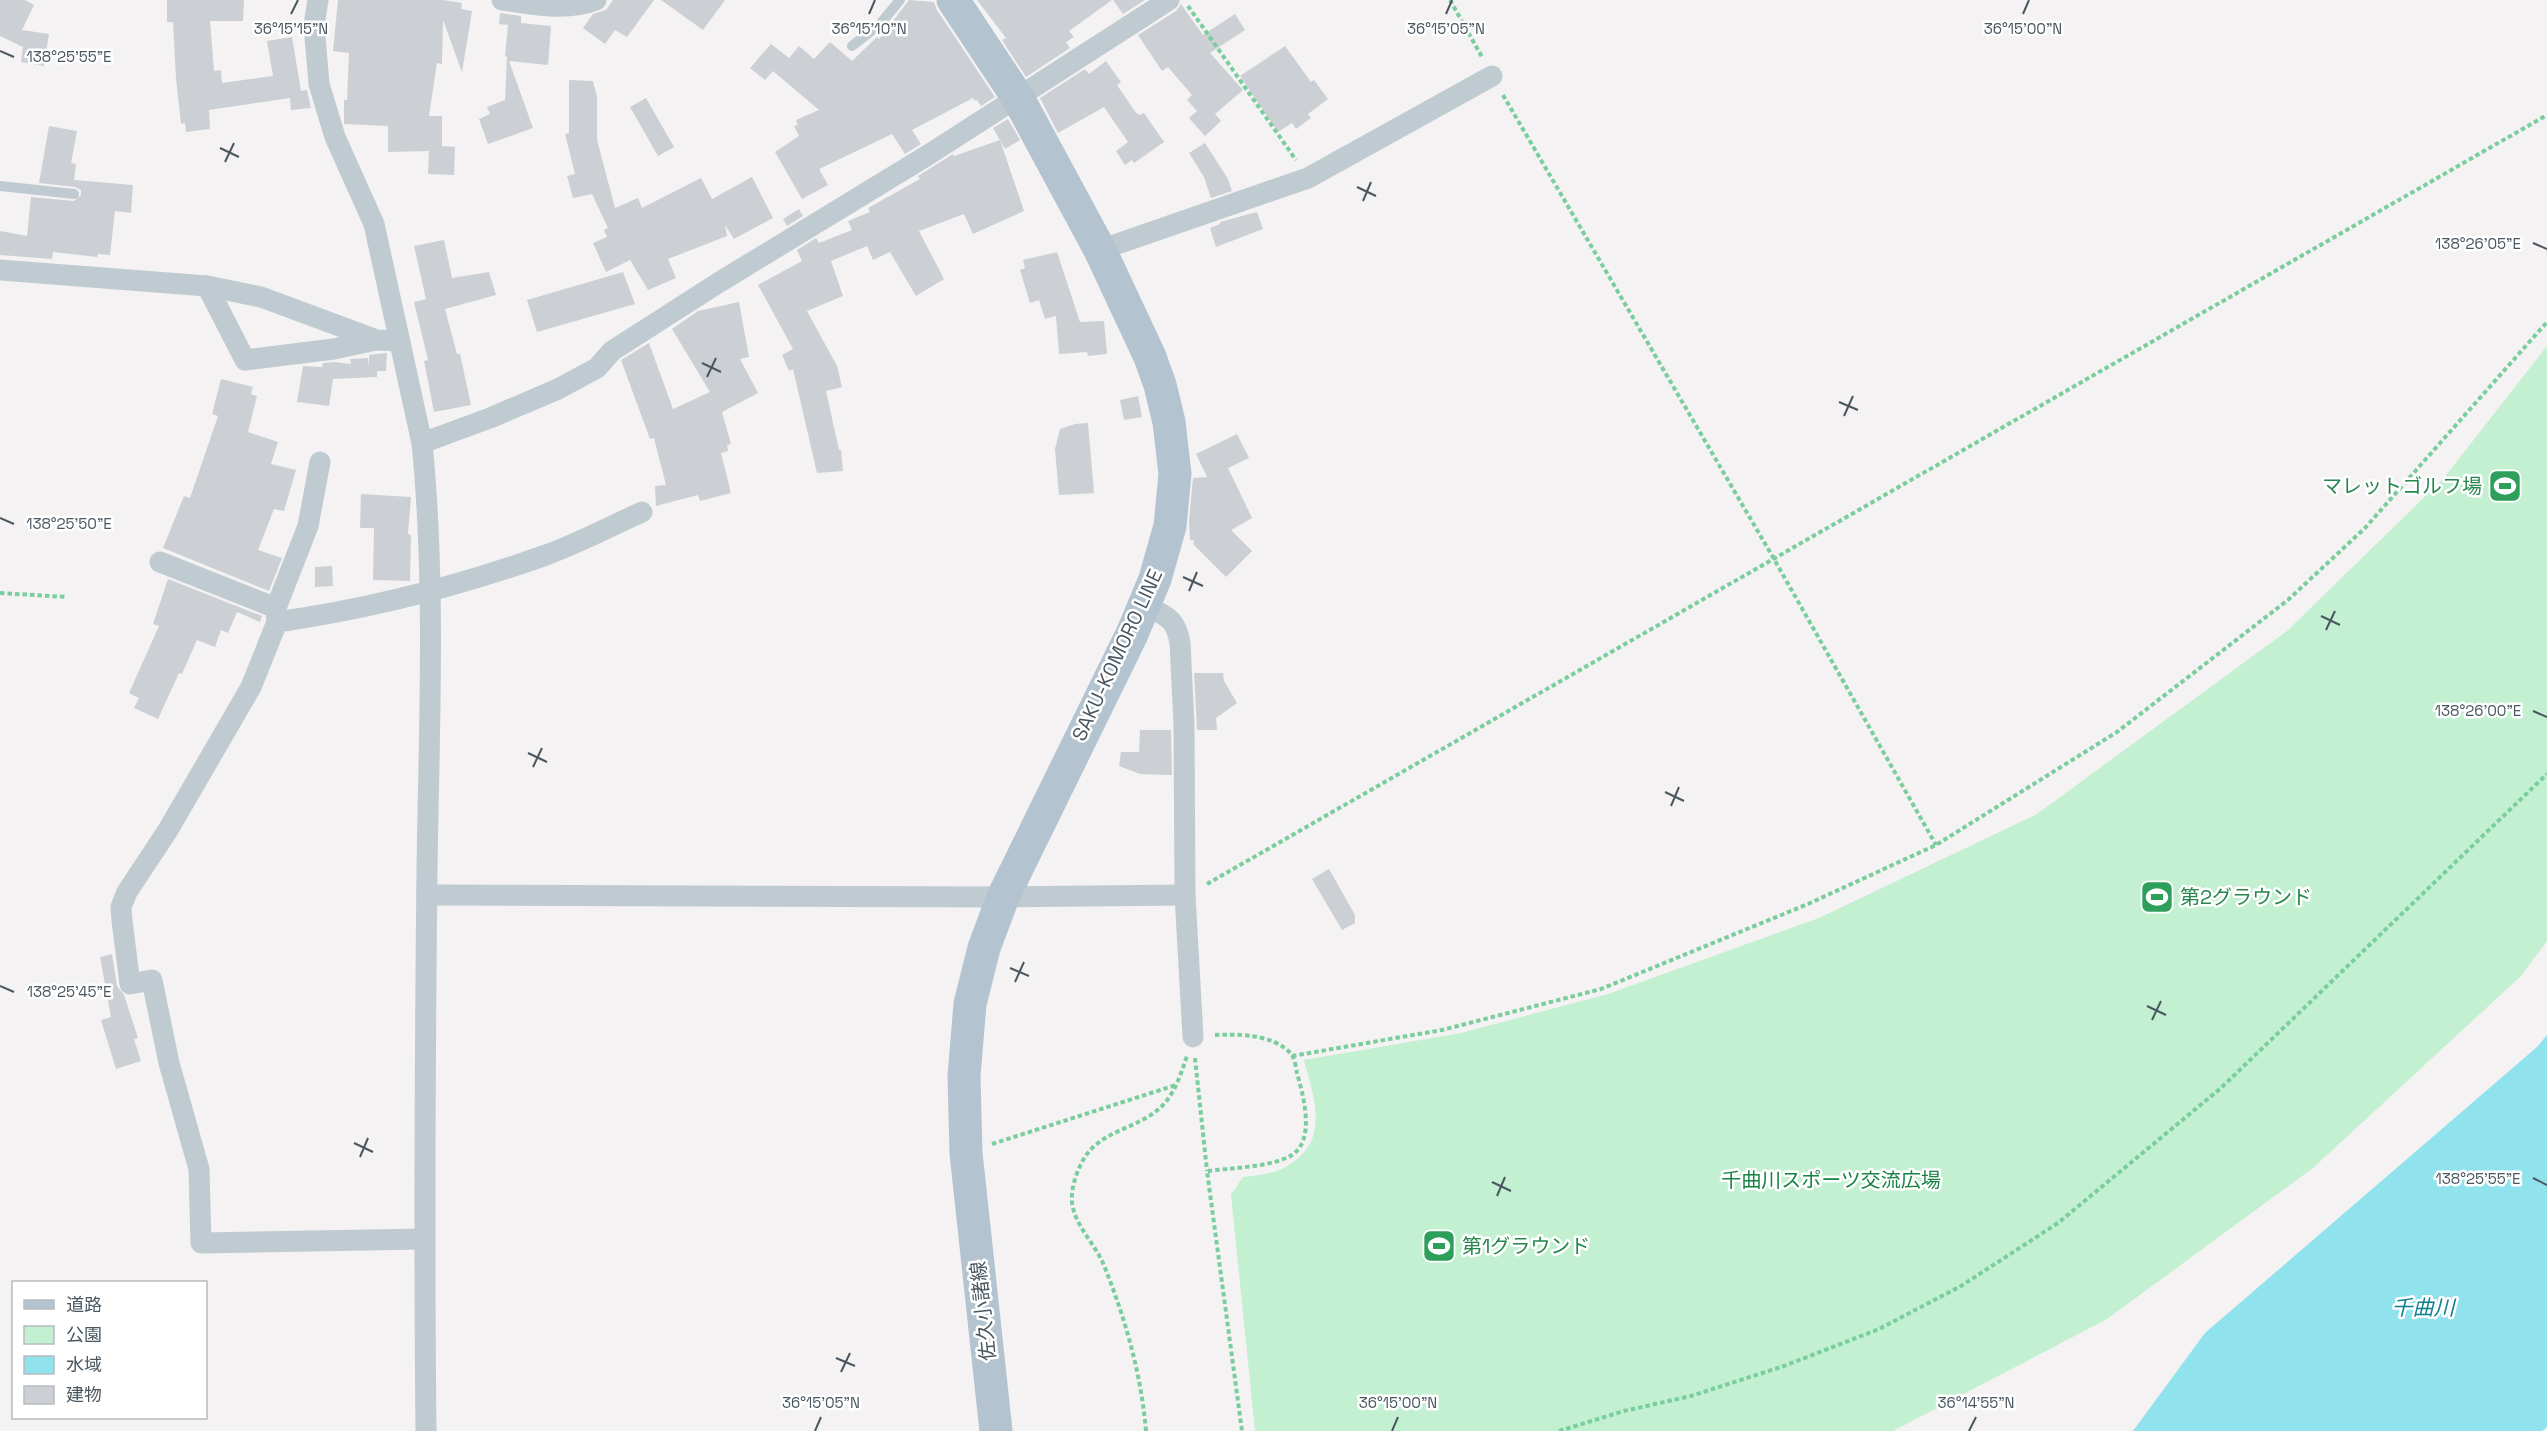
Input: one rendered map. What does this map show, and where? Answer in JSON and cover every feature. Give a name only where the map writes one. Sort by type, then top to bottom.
[{"type":"main road","name":"SAKU-KOMORO LINE","points":[[953,0],[1018,98],[1100,250],[1150,357],[1160,385],[1174,451],[1175,474],[1170,526],[1161,561],[1145,605],[1003,897],[984,948],[970,1004],[964,1076],[969,1190]]},
{"type":"main road","name":"佐久小諸線","points":[[969,1190],[996,1431]]},
{"type":"street","points":[[318,0],[314,25],[319,84],[335,137],[374,224],[422,443],[431,591],[424,1239],[426,1431]]},
{"type":"street","points":[[502,0],[560,8],[582,5],[596,0]]},
{"type":"street","points":[[422,443],[500,414],[558,389],[597,368],[612,351],[650,326],[1018,98],[1169,0]]},
{"type":"street","points":[[1100,250],[1308,178],[1492,76]]},
{"type":"street","points":[[0,270],[207,286],[261,297],[377,340]]},
{"type":"street","points":[[207,286],[245,360],[334,350],[377,340],[399,341]]},
{"type":"street","points":[[320,462],[308,526],[251,687],[168,830],[127,892],[121,907],[130,984],[152,980],[169,1063],[199,1169],[201,1243],[424,1239]]},
{"type":"street","points":[[160,562],[276,615],[329,614],[431,591],[548,554],[642,512]]},
{"type":"street","points":[[1145,605],[1172,620],[1180,643],[1184,725],[1185,895],[1193,1037]]},
{"type":"street","points":[[427,895],[1003,897],[1185,895]]},
{"type":"lane","points":[[852,46],[880,24],[900,0]]},
{"type":"lane","points":[[0,186],[74,194]]},
{"type":"path","points":[[1184,0],[1308,178]]},
{"type":"path","points":[[1450,0],[1774,559],[1936,845]]},
{"type":"path","points":[[1185,895],[1228,873],[2547,115]]},
{"type":"path","points":[[1292,1056],[1442,1030],[1601,988],[1808,904],[1936,845],[2117,732],[2288,600],[2365,528],[2547,322]]},
{"type":"path","points":[[0,593],[67,597]]},
{"type":"path","points":[[1559,1431],[1624,1411],[1691,1396],[1732,1383],[1784,1366],[1879,1329],[1961,1286],[2048,1229],[2221,1088],[2547,774]]},
{"type":"path","points":[[1193,1037],[1252,1035],[1278,1045],[1292,1056],[1302,1091],[1306,1122],[1304,1139],[1293,1154],[1269,1163],[1207,1171]]},
{"type":"path","points":[[1146,1431],[1143,1403],[1121,1308],[1101,1259],[1079,1221],[1072,1203],[1073,1185],[1089,1151],[1106,1137],[1162,1106],[1177,1085],[1193,1037]]},
{"type":"path","points":[[1193,1037],[1207,1171],[1242,1431]]},
{"type":"path","points":[[966,1153],[1177,1085]]},
{"type":"green space","name":"千曲川スポーツ交流広場","points":[[2547,346],[2547,941],[2521,976],[2313,1168],[2107,1319],[1893,1431],[1255,1431],[1231,1195],[1243,1177],[1280,1170],[1299,1158],[1308,1146],[1314,1133],[1316,1120],[1304,1060],[1461,1033],[1608,994],[1819,918],[2037,814],[2287,631],[2443,479]]},
{"type":"water","name":"千曲川","points":[[2547,1035],[2547,1427],[2542,1431],[2133,1431],[2205,1333],[2537,1047]]},
{"type":"building","points":[[0,0],[25,0],[34,5],[22,30],[49,34],[44,66],[21,62],[23,47],[0,36]]},
{"type":"building","points":[[167,0],[244,0],[243,21],[210,21],[214,71],[221,70],[222,83],[273,76],[267,41],[292,37],[301,91],[307,90],[311,108],[291,110],[290,98],[209,110],[210,129],[186,132],[185,123],[181,124],[173,22],[167,22]]},
{"type":"building","points":[[338,0],[443,0],[462,3],[461,9],[472,11],[462,72],[443,20],[442,64],[437,63],[429,116],[442,116],[442,146],[455,147],[454,175],[428,174],[429,151],[388,152],[388,126],[344,124],[349,53],[333,51]]},
{"type":"building","points":[[613,0],[654,0],[627,37],[615,30],[605,44],[583,28],[593,14],[606,10]]},
{"type":"building","points":[[661,0],[725,0],[703,30]]},
{"type":"building","points":[[909,0],[934,2],[995,97],[981,106],[973,98],[912,130],[921,144],[905,154],[892,134],[819,169],[828,185],[802,199],[775,152],[799,136],[794,126],[798,125],[796,120],[819,110],[773,71],[765,80],[750,68],[771,44],[789,58],[799,46],[814,59],[830,42],[852,61],[877,37],[879,39]]},
{"type":"building","points":[[977,0],[1112,0],[1069,31],[1074,37],[1066,42],[1070,48],[1026,77],[1002,40],[1006,38]]},
{"type":"building","points":[[1113,0],[1145,0],[1123,14]]},
{"type":"building","points":[[1181,4],[1203,35],[1235,14],[1245,30],[1210,53],[1243,90],[1215,114],[1221,121],[1205,136],[1189,118],[1197,111],[1187,100],[1192,95],[1168,67],[1162,71],[1138,35],[1176,11]]},
{"type":"building","points":[[500,13],[521,16],[521,23],[551,26],[548,65],[509,61],[533,128],[488,144],[479,119],[490,114],[487,107],[505,100],[508,25],[499,24]]},
{"type":"building","points":[[1285,46],[1311,82],[1314,80],[1328,99],[1308,114],[1311,118],[1296,129],[1292,123],[1278,132],[1240,76]]},
{"type":"building","points":[[1106,61],[1121,82],[1117,85],[1136,113],[1140,115],[1144,113],[1164,142],[1134,163],[1132,160],[1125,165],[1116,151],[1128,142],[1104,107],[1058,133],[1040,98],[1085,69],[1089,74]]},
{"type":"building","points":[[569,80],[593,81],[597,97],[597,140],[615,208],[638,198],[642,208],[701,178],[712,199],[752,177],[773,218],[734,239],[725,225],[727,236],[668,259],[676,278],[648,290],[630,260],[606,272],[593,243],[607,237],[604,230],[608,228],[592,194],[573,198],[567,176],[575,174],[565,134],[569,133]]},
{"type":"building","points":[[646,98],[674,147],[658,156],[630,107]]},
{"type":"building","points":[[1008,119],[1020,140],[1005,149],[993,128]]},
{"type":"building","points":[[49,126],[77,131],[71,163],[76,164],[74,180],[133,185],[131,213],[115,211],[110,255],[98,254],[97,257],[53,252],[52,259],[0,255],[0,231],[27,236],[31,197],[74,201],[81,195],[81,190],[75,187],[39,183]]},
{"type":"building","points":[[1000,140],[1024,211],[973,234],[964,214],[919,231],[944,279],[916,296],[890,252],[873,260],[867,246],[831,261],[843,296],[807,311],[837,366],[842,387],[826,391],[839,450],[841,450],[843,471],[817,473],[793,369],[789,371],[782,355],[793,349],[758,285],[802,261],[797,250],[816,238],[819,243],[852,230],[848,221],[870,212],[868,208],[920,179],[918,176],[953,154],[954,156]]},
{"type":"building","points":[[1205,143],[1228,179],[1232,191],[1211,198],[1204,177],[1189,153]]},
{"type":"building","points":[[799,209],[803,216],[787,226],[783,219]]},
{"type":"building","points":[[1257,212],[1263,229],[1216,247],[1210,228],[1220,222]]},
{"type":"building","points":[[444,240],[452,278],[489,272],[496,295],[445,309],[457,354],[460,354],[471,405],[434,412],[424,361],[428,360],[414,302],[426,299],[414,246]]},
{"type":"building","points":[[1057,252],[1080,322],[1104,321],[1107,354],[1088,356],[1087,352],[1059,354],[1056,316],[1045,319],[1039,300],[1030,303],[1020,270],[1025,268],[1023,260]]},
{"type":"building","points":[[623,272],[635,304],[537,332],[527,300]]},
{"type":"building","points":[[739,302],[749,357],[740,359],[758,393],[722,412],[731,444],[727,445],[728,451],[721,453],[731,493],[700,501],[698,495],[656,506],[655,486],[666,485],[654,438],[650,439],[621,360],[649,343],[673,409],[710,392],[672,329],[698,311]]},
{"type":"building","points":[[387,353],[386,371],[377,371],[377,377],[333,379],[329,406],[297,402],[303,366],[322,367],[323,363],[333,362],[351,364],[350,359],[368,358],[369,367],[369,355]]},
{"type":"building","points":[[221,379],[253,387],[251,394],[257,396],[248,432],[278,442],[271,464],[296,470],[284,511],[274,509],[258,550],[282,558],[269,591],[163,548],[184,496],[190,498],[218,416],[212,414]]},
{"type":"building","points":[[1138,396],[1142,417],[1124,420],[1120,400]]},
{"type":"building","points":[[1088,423],[1094,493],[1059,495],[1055,449],[1060,429]]},
{"type":"building","points":[[1237,434],[1249,458],[1228,468],[1252,518],[1231,530],[1252,551],[1226,577],[1193,544],[1194,540],[1190,540],[1189,521],[1193,478],[1207,477],[1196,454]]},
{"type":"building","points":[[361,494],[411,497],[408,534],[411,535],[410,581],[373,580],[374,528],[360,528]]},
{"type":"building","points":[[332,566],[333,586],[315,587],[315,567]]},
{"type":"building","points":[[168,579],[262,616],[260,622],[237,612],[228,633],[221,630],[215,647],[197,640],[158,719],[134,708],[139,698],[129,693],[159,626],[153,624]]},
{"type":"building","points":[[1194,673],[1223,673],[1224,681],[1237,703],[1216,718],[1217,730],[1197,730]]},
{"type":"building","points":[[1140,730],[1171,730],[1172,775],[1140,774],[1119,766],[1121,752],[1139,752]]},
{"type":"building","points":[[1329,869],[1355,915],[1355,923],[1342,930],[1312,879]]},
{"type":"building","points":[[112,954],[117,986],[124,995],[138,1038],[134,1039],[141,1061],[116,1069],[101,1020],[111,1017],[100,957]]},
{"type":"place","name":"マレットゴルフ場","points":[[2505,486]]},
{"type":"place","name":"第2グラウンド","points":[[2157,897]]},
{"type":"place","name":"第1グラウンド","points":[[1439,1246]]}]
